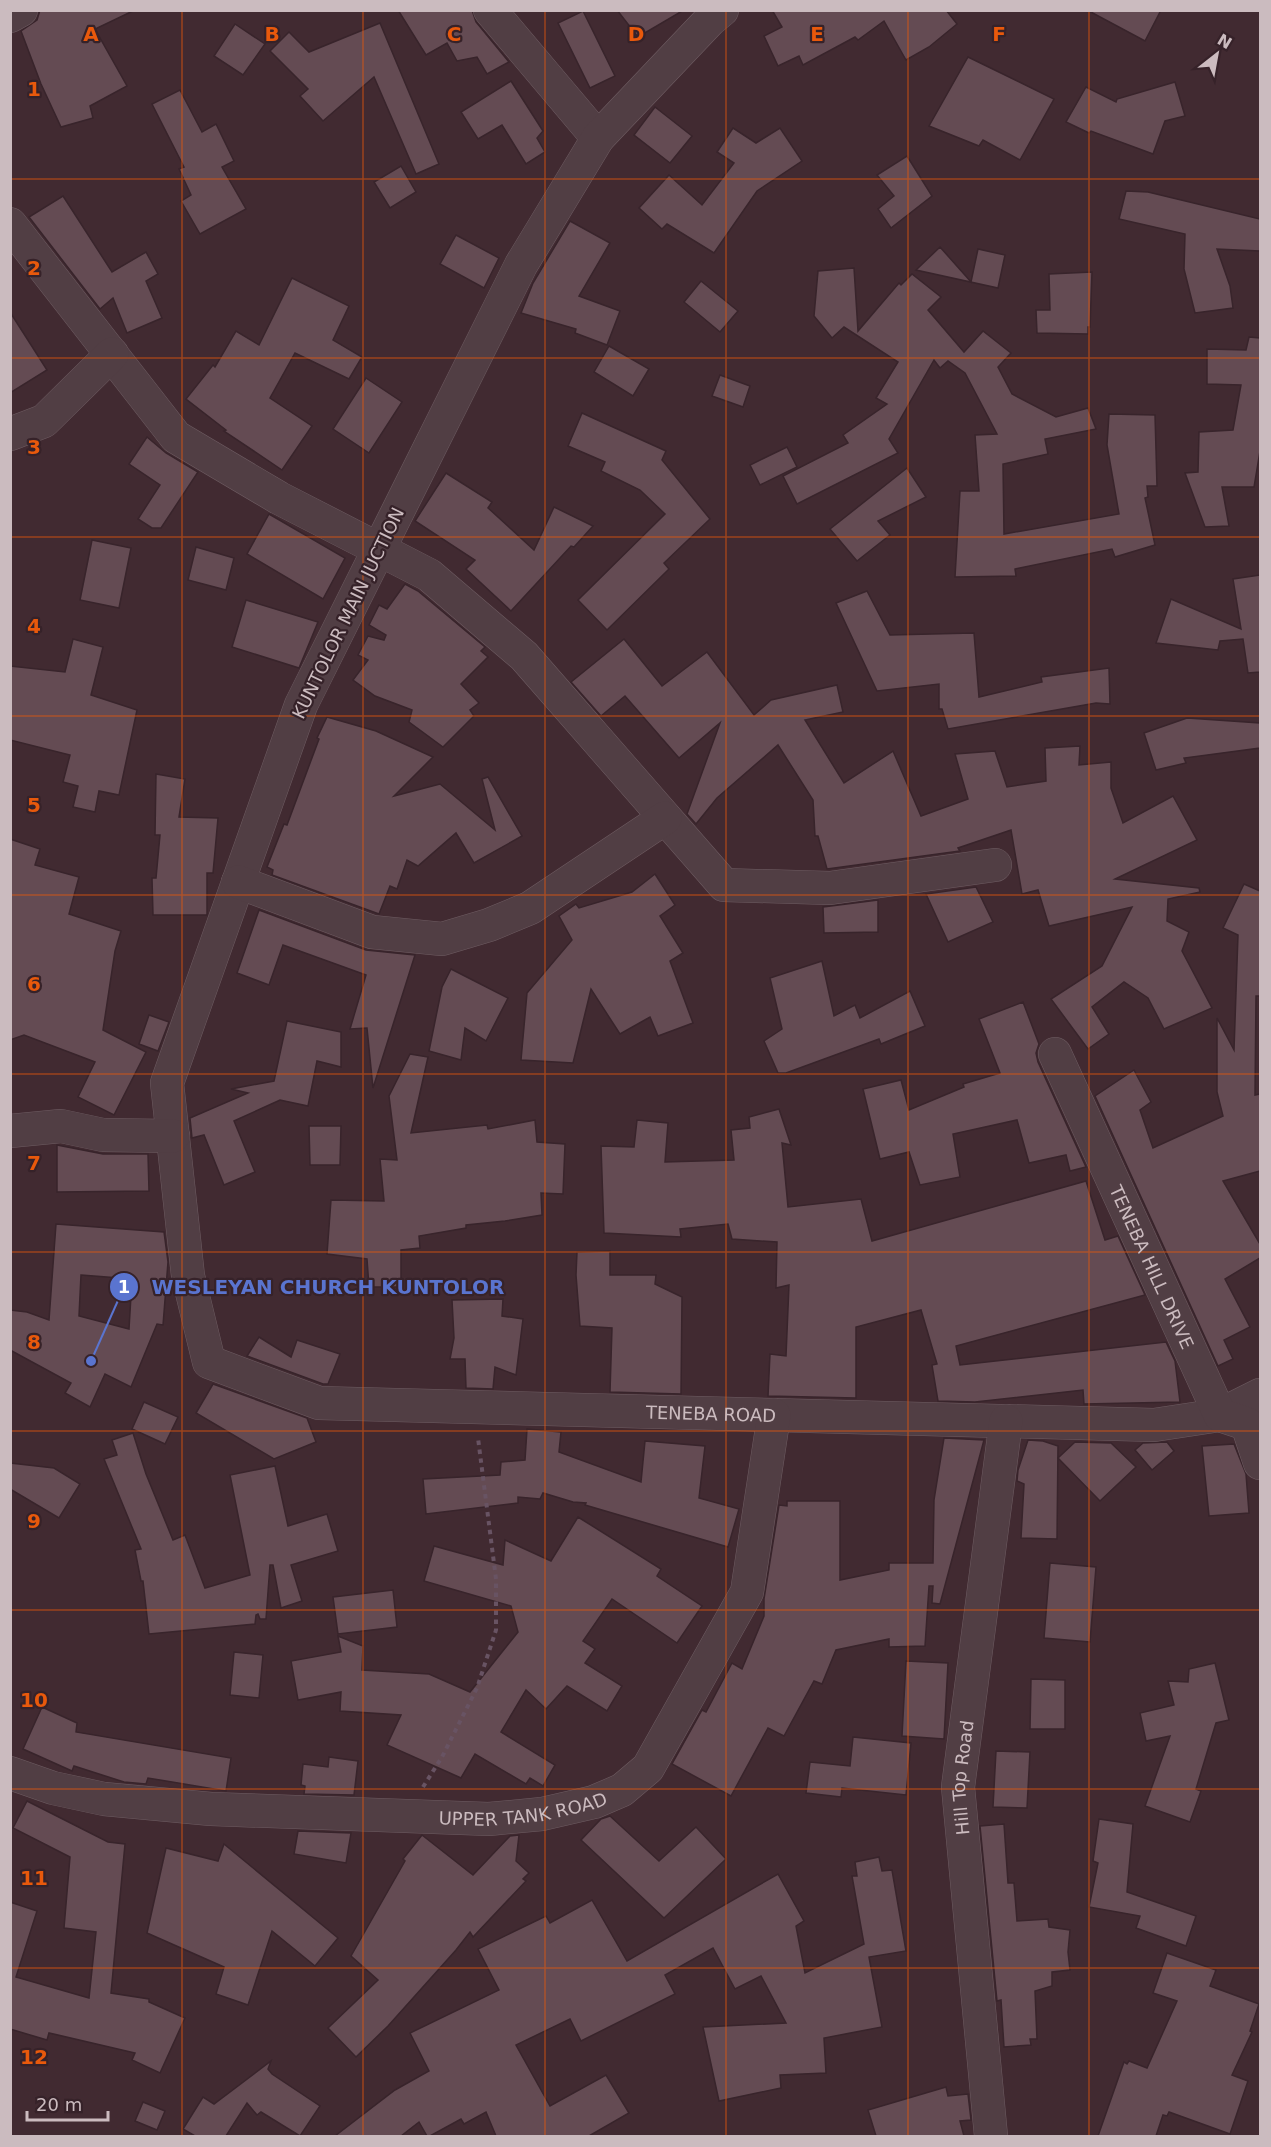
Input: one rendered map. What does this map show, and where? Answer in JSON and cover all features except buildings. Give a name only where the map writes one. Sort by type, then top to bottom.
[{"type":"street","points":[[10,16],[21,10]]},
{"type":"street","points":[[490,10],[598,138]]},
{"type":"street","name":"KUNTOLOR MAIN JUCTION","points":[[209,1362],[188,1276],[167,1083],[300,705],[521,265],[598,138],[722,10]]},
{"type":"street","points":[[10,224],[176,437],[279,498],[429,575],[524,656],[724,885],[830,888],[995,865]]},
{"type":"street","points":[[10,434],[44,421],[112,354]]},
{"type":"street","points":[[238,882],[372,932],[442,939],[489,925],[530,908],[665,818]]},
{"type":"street","name":"TENEBA HILL DRIVE","points":[[1055,1054],[1220,1416]]},
{"type":"street","points":[[10,1131],[61,1126],[103,1135],[173,1136]]},
{"type":"street","name":"TENEBA ROAD","points":[[209,1362],[319,1403],[1154,1425],[1220,1416]]},
{"type":"street","points":[[1220,1416],[1260,1395]]},
{"type":"street","name":"UPPER TANK ROAD","points":[[10,1773],[53,1788],[104,1799],[211,1809],[489,1819],[542,1814],[594,1802],[622,1790],[648,1768],[747,1592],[774,1415]]},
{"type":"street","points":[[1220,1416],[1247,1424],[1260,1463]]},
{"type":"street","name":"Hill Top Road","points":[[991,2136],[958,1787],[1006,1421]]},
{"type":"path","points":[[406,1816],[442,1757],[477,1688],[496,1630],[496,1579],[474,1407]]},
{"type":"place","name":"WESLEYAN CHURCH KUNTOLOR","points":[[91,1361]]}]
